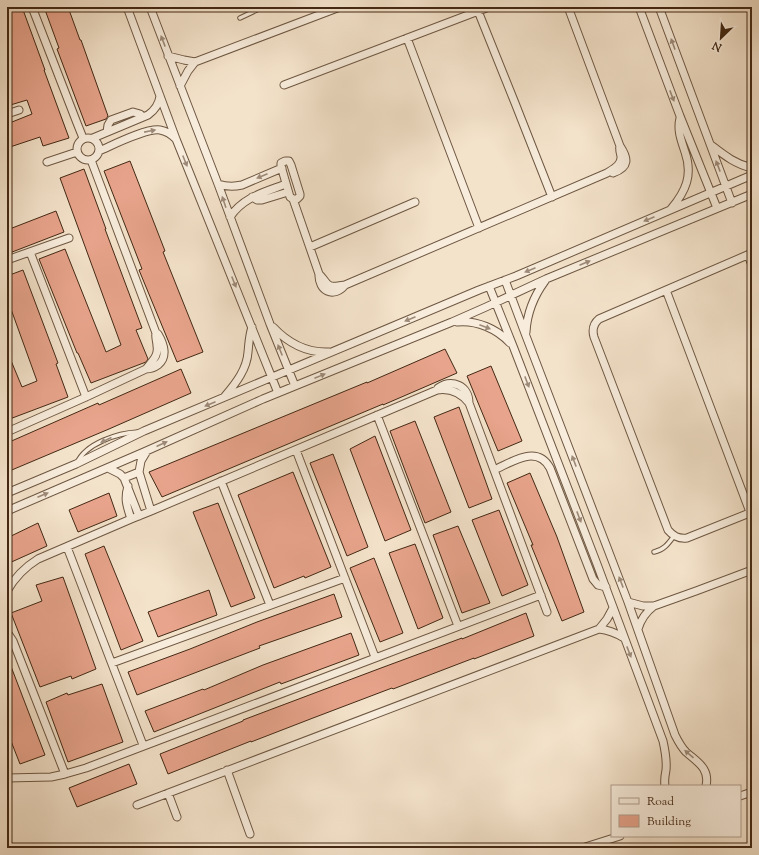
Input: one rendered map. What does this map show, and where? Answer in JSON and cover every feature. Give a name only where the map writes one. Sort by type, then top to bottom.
[{"type":"street","points":[[32,7],[83,138]]},
{"type":"street","points":[[127,7],[176,139],[278,393]]},
{"type":"street","points":[[150,7],[295,386]]},
{"type":"street","points":[[168,56],[195,62],[340,7]]},
{"type":"street","points":[[284,85],[489,7]]},
{"type":"street","points":[[293,200],[297,199],[300,194],[290,163],[287,161],[282,163],[282,168],[287,188],[290,197],[293,200],[319,274],[331,286],[345,285],[607,173],[620,162],[620,146],[568,7]]},
{"type":"street","points":[[639,7],[680,116],[718,208]]},
{"type":"street","points":[[659,7],[732,202]]},
{"type":"street","points":[[478,11],[516,103],[552,197]]},
{"type":"street","points":[[407,38],[479,228]]},
{"type":"street","points":[[180,86],[195,62]]},
{"type":"street","points":[[93,138],[97,141],[99,146],[98,155],[91,160],[82,159],[76,148],[80,140],[88,137],[93,138],[143,117],[153,111],[159,102],[160,96]]},
{"type":"street","points":[[7,114],[19,110]]},
{"type":"street","points":[[670,211],[683,192],[688,174],[688,161],[679,132],[680,116]]},
{"type":"street","points":[[99,151],[145,132],[154,130],[166,132],[176,139]]},
{"type":"street","points":[[710,144],[732,161],[752,168]]},
{"type":"street","points":[[47,162],[77,152]]},
{"type":"street","points":[[7,432],[146,369],[157,354],[158,347],[155,337],[156,333],[91,160]]},
{"type":"street","points":[[218,184],[230,187],[236,186],[282,168]]},
{"type":"street","points":[[7,493],[76,464],[144,432],[670,211],[752,175]]},
{"type":"street","points":[[230,217],[241,204],[252,197],[287,188]]},
{"type":"street","points":[[7,511],[278,393],[452,322],[546,279],[752,194]]},
{"type":"street","points":[[310,247],[415,202]]},
{"type":"street","points":[[7,260],[69,238]]},
{"type":"street","points":[[30,252],[86,397]]},
{"type":"street","points":[[666,290],[751,512],[687,538],[678,538],[668,530],[593,334],[594,325],[599,319],[666,290],[750,254],[752,265]]},
{"type":"street","points":[[526,336],[526,326],[531,306],[546,279]]},
{"type":"street","points":[[505,280],[628,602],[675,735],[685,751],[698,761],[704,770],[707,776],[706,785]]},
{"type":"street","points":[[489,286],[606,587],[663,740],[666,761],[665,785]]},
{"type":"street","points":[[452,322],[470,322],[487,327],[501,335],[513,346]]},
{"type":"street","points":[[270,324],[284,337],[300,348],[314,351],[335,351]]},
{"type":"street","points":[[224,398],[238,380],[244,368],[247,360],[252,327]]},
{"type":"street","points":[[7,591],[12,582],[25,568],[38,559],[437,390],[447,390],[462,396],[469,403],[547,612]]},
{"type":"street","points":[[377,415],[458,626]]},
{"type":"street","points":[[147,450],[141,461],[139,472],[151,511]]},
{"type":"street","points":[[296,450],[375,657]]},
{"type":"street","points":[[494,470],[528,455],[538,456],[545,461],[550,468],[593,580],[598,585],[606,587]]},
{"type":"street","points":[[108,468],[120,474],[124,478],[139,516]]},
{"type":"street","points":[[124,478],[139,472]]},
{"type":"street","points":[[221,482],[270,605]]},
{"type":"street","points":[[128,486],[125,494],[131,519]]},
{"type":"street","points":[[67,547],[143,745]]},
{"type":"street","points":[[628,602],[643,606],[654,606],[752,570]]},
{"type":"street","points":[[112,663],[345,578]]},
{"type":"street","points":[[7,778],[45,777],[86,768],[143,745],[541,595]]},
{"type":"street","points":[[638,629],[642,618],[654,606]]},
{"type":"street","points":[[137,804],[600,629],[608,619],[613,608]]},
{"type":"street","points":[[600,629],[615,633],[624,638]]},
{"type":"street","points":[[7,632],[13,641],[64,774]]},
{"type":"street","points":[[227,770],[250,834]]},
{"type":"street","points":[[741,796],[752,792]]},
{"type":"street","points":[[168,793],[177,817]]},
{"type":"street","points":[[582,848],[617,837]]},
{"type":"lane","points":[[240,18],[263,7]]},
{"type":"lane","points":[[654,552],[665,547],[674,536]]},
{"type":"building","points":[[7,7],[22,7],[69,138],[43,146],[40,137],[7,148],[7,124],[32,114],[27,100],[7,106]]},
{"type":"building","points":[[44,7],[68,7],[108,116],[106,119],[86,126],[57,49],[59,48]]},
{"type":"building","points":[[130,161],[165,251],[163,252],[203,352],[177,362],[139,270],[142,269],[104,171]]},
{"type":"building","points":[[84,169],[142,328],[136,330],[148,359],[146,362],[91,383],[77,353],[39,259],[65,249],[106,352],[121,345],[60,178]]},
{"type":"building","points":[[56,211],[64,232],[7,254],[7,230]]},
{"type":"building","points":[[23,270],[58,363],[56,364],[68,397],[7,420],[7,351],[22,387],[37,381],[7,298],[7,276]]},
{"type":"building","points":[[445,349],[457,373],[162,497],[149,472],[367,383]]},
{"type":"building","points":[[491,366],[522,441],[498,451],[467,376]]},
{"type":"building","points":[[181,369],[191,393],[7,472],[7,443]]},
{"type":"building","points":[[459,407],[492,499],[469,508],[434,417]]},
{"type":"building","points":[[415,421],[451,512],[425,523],[390,431]]},
{"type":"building","points":[[375,436],[411,530],[385,541],[350,449]]},
{"type":"building","points":[[333,454],[368,547],[347,556],[310,463]]},
{"type":"building","points":[[293,472],[331,567],[305,578],[304,576],[274,588],[238,495]]},
{"type":"building","points":[[530,473],[557,537],[584,612],[562,621],[507,483]]},
{"type":"building","points":[[109,493],[117,516],[78,532],[69,510]]},
{"type":"building","points":[[218,503],[255,598],[231,607],[193,512]]},
{"type":"building","points":[[499,510],[528,585],[502,596],[472,520]]},
{"type":"building","points":[[38,523],[47,546],[7,564],[7,538]]},
{"type":"building","points":[[458,526],[490,603],[462,613],[433,535]]},
{"type":"building","points":[[415,544],[443,618],[418,629],[389,553]]},
{"type":"building","points":[[104,546],[143,641],[121,650],[85,554]]},
{"type":"building","points":[[374,558],[403,633],[380,642],[350,568]]},
{"type":"building","points":[[63,577],[96,669],[72,679],[71,676],[40,687],[11,613],[42,601],[36,585]]},
{"type":"building","points":[[209,590],[217,615],[158,637],[148,612]]},
{"type":"building","points":[[334,594],[342,617],[259,646],[260,648],[137,695],[128,672]]},
{"type":"building","points":[[526,613],[534,636],[251,741],[168,774],[160,754],[243,720],[462,639]]},
{"type":"building","points":[[351,633],[359,655],[281,684],[280,682],[154,732],[145,711],[203,689],[204,690],[263,665]]},
{"type":"building","points":[[7,656],[45,755],[20,764],[7,731]]},
{"type":"building","points":[[102,684],[123,742],[68,762],[46,702],[67,693],[68,695]]},
{"type":"building","points":[[129,764],[137,784],[77,807],[69,788]]}]
